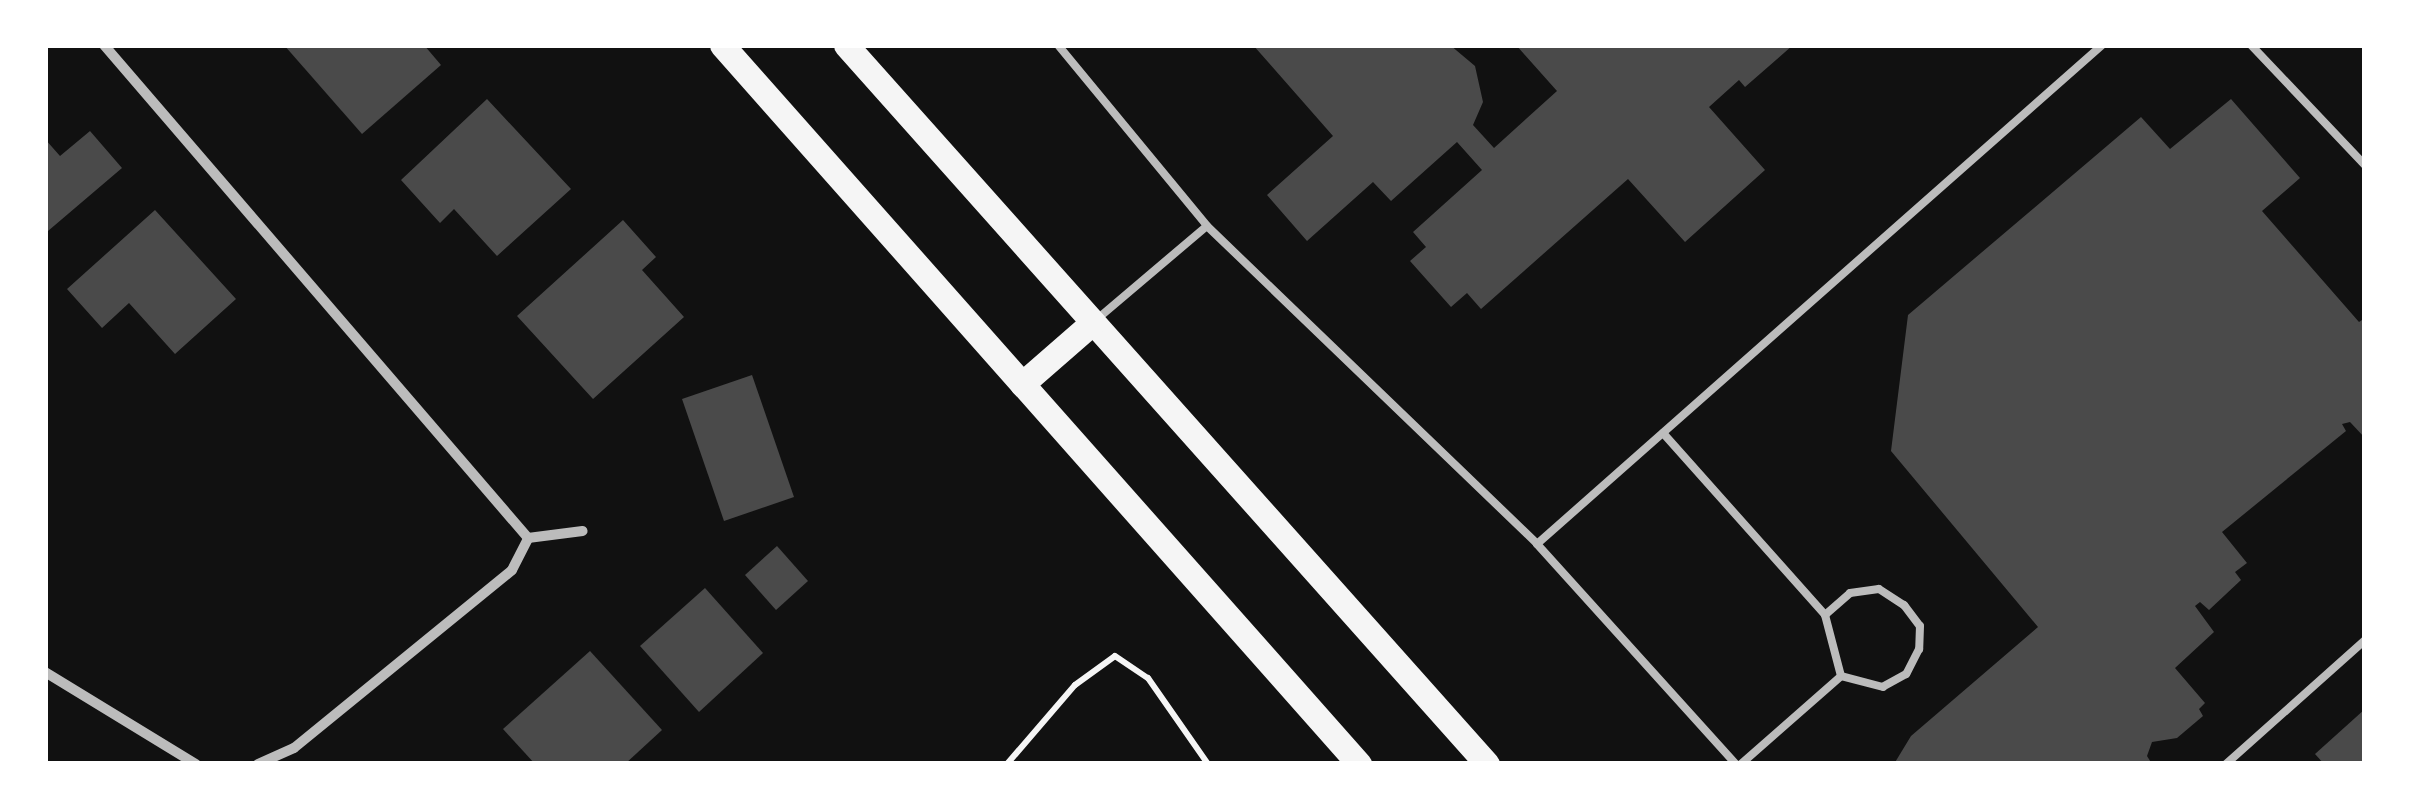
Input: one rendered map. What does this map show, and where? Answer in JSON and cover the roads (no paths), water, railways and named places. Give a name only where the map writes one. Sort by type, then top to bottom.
[{"type":"main road","points":[[722,45],[1358,764]]},
{"type":"main road","points":[[846,45],[1487,764]]},
{"type":"main road","points":[[1022,384],[1093,322]]},
{"type":"street","points":[[104,45],[528,538]]},
{"type":"street","points":[[528,538],[583,531]]},
{"type":"street","points":[[258,764],[294,748],[512,570],[528,538]]},
{"type":"street","points":[[45,672],[196,764]]},
{"type":"lane","points":[[1058,45],[1207,226],[1538,544],[1739,764],[1840,676]]},
{"type":"lane","points":[[1538,544],[2102,45]]},
{"type":"lane","points":[[2251,45],[2365,166]]},
{"type":"lane","points":[[1093,322],[1207,226]]},
{"type":"lane","points":[[1663,433],[1826,615],[1840,676]]},
{"type":"lane","points":[[1826,615],[1850,592],[1879,589],[1904,605],[1920,626],[1920,650],[1906,674],[1883,686],[1840,676]]},
{"type":"lane","points":[[2226,764],[2365,640]]}]
